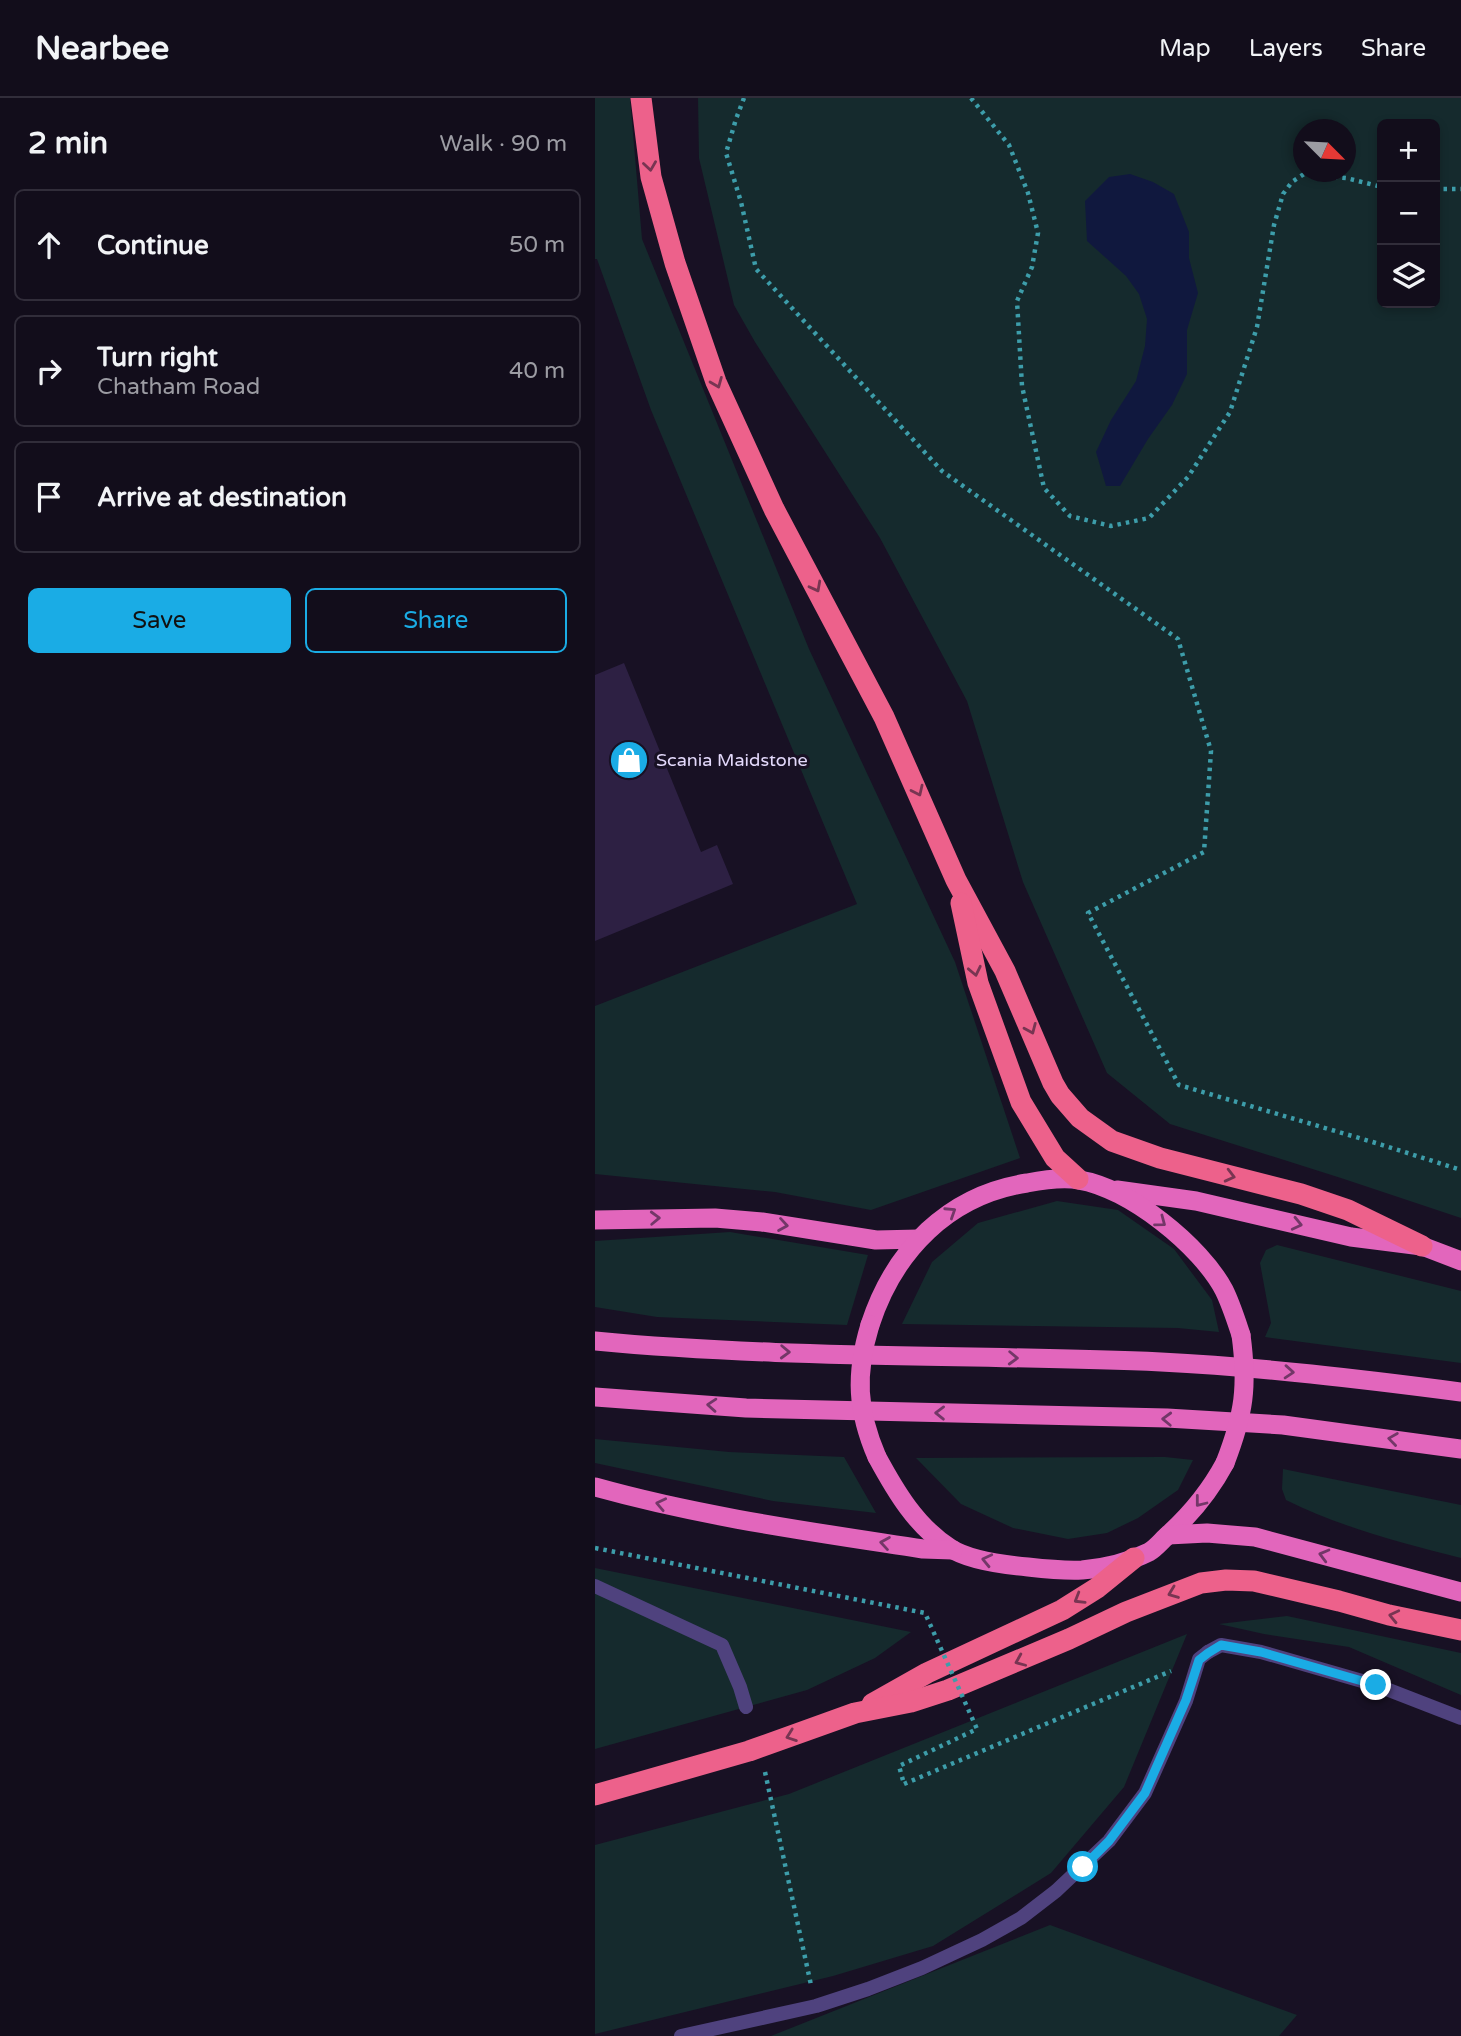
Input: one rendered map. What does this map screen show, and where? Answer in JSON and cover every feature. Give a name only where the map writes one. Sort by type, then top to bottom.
[{"type":"highway","points":[[641,98],[651,177],[675,263],[716,382],[774,509],[884,717],[957,880],[1005,971],[1060,1095],[1088,1125],[1112,1141],[1136,1151],[1301,1194],[1348,1210],[1422,1246],[1461,1261]]},
{"type":"highway","points":[[957,880],[978,983],[1021,1102],[1055,1158],[1078,1179]]},
{"type":"highway","points":[[953,1550],[914,1517],[896,1493],[877,1457],[868,1436],[860,1399],[860,1370],[875,1310],[897,1267],[935,1223],[955,1209],[984,1194],[1012,1185],[1042,1180],[1078,1179],[1109,1189],[1196,1201],[1351,1237],[1422,1246]]},
{"type":"highway","points":[[595,1487],[711,1515],[923,1549],[953,1550],[999,1563],[1058,1570],[1107,1566],[1152,1550],[1197,1507],[1225,1463],[1239,1425],[1243,1404],[1245,1378],[1241,1335],[1224,1290],[1193,1250],[1166,1226],[1109,1189]]},
{"type":"highway","points":[[595,1220],[715,1218],[762,1222],[866,1239],[919,1239]]},
{"type":"highway","points":[[595,1341],[754,1351],[1163,1363],[1297,1372],[1461,1392]]},
{"type":"highway","points":[[595,1397],[746,1408],[1167,1418],[1257,1423],[1345,1432],[1461,1449]]},
{"type":"highway","points":[[1168,1535],[1207,1533],[1255,1537],[1461,1592]]},
{"type":"highway","points":[[855,1713],[927,1673],[1062,1610],[1097,1588],[1134,1558]]},
{"type":"highway","points":[[595,1796],[749,1751],[855,1713],[911,1702],[948,1690],[1126,1612],[1201,1583],[1254,1581],[1461,1630]]},
{"type":"street","points":[[595,1586],[722,1645],[746,1707]]},
{"type":"street","points":[[681,2036],[816,2006],[922,1968],[1021,1918],[1083,1867],[1109,1841],[1145,1793],[1203,1656],[1221,1645],[1261,1652],[1376,1685],[1461,1717]]},
{"type":"path","points":[[744,98],[726,153],[741,202],[755,269],[942,471],[1178,639],[1211,751],[1204,852],[1088,913],[1179,1085],[1461,1170]]},
{"type":"path","points":[[971,98],[1009,145],[1028,193],[1038,233],[1032,267],[1017,301],[1021,386],[1044,488],[1070,516],[1111,526],[1149,518],[1188,477],[1230,412],[1257,327],[1274,225],[1283,194],[1291,182],[1304,174],[1346,178],[1377,186]]},
{"type":"path","points":[[1440,190],[1461,189]]},
{"type":"path","points":[[595,1548],[925,1613],[977,1728],[899,1766],[904,1784],[1203,1656]]},
{"type":"path","points":[[765,1772],[816,2006]]},
{"type":"green space","points":[[595,98],[630,98],[642,239],[809,649],[955,962],[1020,1158],[871,1210],[775,1192],[595,1174],[595,1006],[857,904],[651,410],[595,259]]},
{"type":"green space","points":[[698,98],[1461,98],[1461,1218],[1170,1124],[1107,1073],[1023,882],[967,701],[880,538],[734,305],[699,158]]},
{"type":"green space","points":[[1057,1201],[1118,1210],[1174,1249],[1212,1300],[1219,1332],[1178,1328],[902,1324],[932,1262],[978,1223]]},
{"type":"green space","points":[[730,1232],[868,1255],[847,1325],[657,1317],[595,1307],[595,1241]]},
{"type":"green space","points":[[1277,1245],[1461,1291],[1461,1363],[1265,1337],[1271,1323],[1260,1263],[1266,1250]]},
{"type":"green space","points":[[595,1439],[729,1452],[844,1457],[876,1513],[773,1501],[595,1463]]},
{"type":"green space","points":[[1165,1457],[1193,1460],[1178,1490],[1138,1518],[1107,1533],[1068,1539],[1013,1528],[961,1504],[916,1458]]},
{"type":"green space","points":[[1283,1469],[1461,1505],[1461,1558],[1350,1526],[1286,1500],[1282,1489]]},
{"type":"green space","points":[[595,1568],[911,1632],[875,1658],[807,1690],[595,1749]]},
{"type":"green space","points":[[1287,1616],[1461,1653],[1461,1695],[1349,1647],[1219,1624]]},
{"type":"green space","points":[[1187,1634],[1124,1787],[1051,1873],[933,1946],[833,1976],[595,2034],[595,1845],[789,1794]]},
{"type":"green space","points":[[1050,1925],[1297,2015],[1279,2036],[771,2036]]},
{"type":"water","points":[[1130,174],[1153,182],[1174,194],[1189,232],[1189,258],[1198,293],[1187,330],[1187,374],[1172,405],[1120,486],[1106,486],[1096,452],[1111,420],[1136,381],[1145,346],[1147,319],[1139,294],[1126,276],[1087,241],[1085,201],[1109,177]]},
{"type":"building","name":"Scania Maidstone","points":[[624,663],[701,852],[717,845],[733,884],[595,941],[595,675]]},
{"type":"place","name":"Scania Maidstone","points":[[629,760]]},
{"type":"route","points":[[1083,1867],[1109,1841],[1145,1793],[1186,1700],[1199,1660],[1208,1653],[1221,1645],[1261,1652],[1376,1685]]}]
